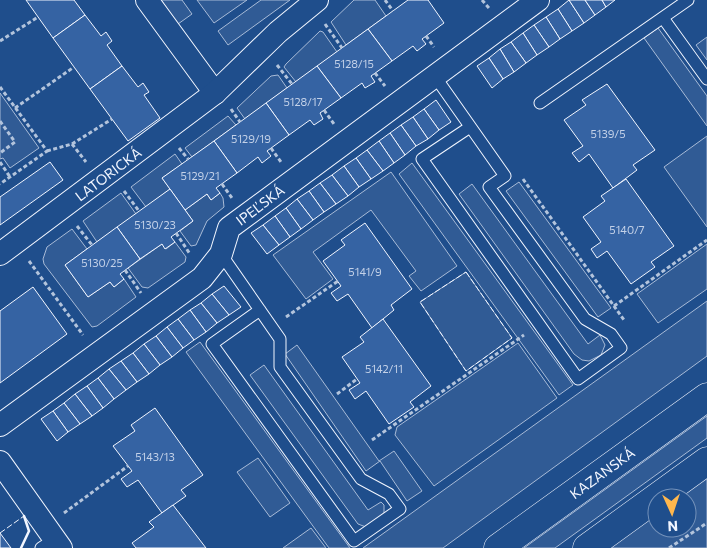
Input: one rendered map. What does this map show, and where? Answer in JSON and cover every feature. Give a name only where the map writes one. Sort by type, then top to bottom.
[{"type":"main road","name":"KAZANSKÁ","points":[[498,548],[707,397]]},
{"type":"main road","points":[[587,548],[707,461]]},
{"type":"street","points":[[147,0],[223,101]]},
{"type":"street","name":"LATORICKÁ","points":[[0,254],[223,101],[278,32],[317,0]]},
{"type":"street","name":"IPEĽSKÁ","points":[[0,424],[202,278],[221,254],[229,228],[437,64],[538,0]]},
{"type":"street","points":[[0,462],[53,538]]},
{"type":"lane","points":[[540,103],[688,0]]},
{"type":"lane","points":[[663,18],[707,79]]},
{"type":"lane","points":[[437,64],[470,126],[505,176],[489,187],[585,319],[611,334],[621,348],[578,379],[422,159],[470,126]]},
{"type":"lane","points":[[221,254],[260,310],[280,339],[280,367],[361,479],[388,494],[400,509],[354,542],[212,344],[260,310]]},
{"type":"path","points":[[386,0],[393,11]]},
{"type":"path","points":[[0,41],[38,17]]},
{"type":"path","points":[[323,22],[342,48]]},
{"type":"path","points":[[426,36],[437,64]]},
{"type":"path","points":[[277,64],[292,84]]},
{"type":"path","points":[[15,108],[74,67]]},
{"type":"path","points":[[375,73],[388,90]]},
{"type":"path","points":[[0,87],[46,151]]},
{"type":"path","points":[[223,101],[240,122]]},
{"type":"path","points":[[324,110],[337,128]]},
{"type":"path","points":[[0,184],[46,151],[72,144],[112,118]]},
{"type":"path","points":[[0,121],[15,142],[0,153]]},
{"type":"path","points":[[72,144],[89,166]]},
{"type":"path","points":[[178,147],[188,159]]},
{"type":"path","points":[[271,148],[284,167]]},
{"type":"path","points":[[0,162],[10,176]]},
{"type":"path","points":[[521,176],[630,327]]},
{"type":"path","points":[[222,184],[236,202]]},
{"type":"path","points":[[122,188],[139,211]]},
{"type":"path","points":[[75,223],[92,245]]},
{"type":"path","points":[[176,233],[194,259]]},
{"type":"path","points":[[614,306],[707,240]]},
{"type":"path","points":[[28,258],[86,338]]},
{"type":"path","points":[[125,270],[142,296]]},
{"type":"path","points":[[283,319],[338,281]]},
{"type":"path","points":[[372,440],[539,324]]},
{"type":"path","points":[[337,394],[357,379]]},
{"type":"path","points":[[53,538],[128,466]]},
{"type":"path","points":[[669,548],[707,523]]},
{"type":"shaded area","points":[[161,0],[182,0],[192,14],[178,24]]},
{"type":"shaded area","points":[[197,0],[247,0],[214,23]]},
{"type":"shaded area","points":[[261,0],[290,0],[228,45],[218,31]]},
{"type":"shaded area","points":[[354,0],[375,0],[386,16],[346,45],[331,22]]},
{"type":"shaded area","points":[[658,28],[707,96],[707,126],[644,38]]},
{"type":"shaded area","points":[[320,31],[323,32],[337,52],[296,82],[284,67]]},
{"type":"shaded area","points":[[707,37],[707,60],[696,45]]},
{"type":"shaded area","points":[[278,75],[287,88],[245,119],[237,108],[271,76]]},
{"type":"shaded area","points":[[0,93],[39,148],[10,168],[3,158],[0,159]]},
{"type":"shaded area","points":[[228,116],[236,125],[192,157],[185,148]]},
{"type":"shaded area","points":[[707,136],[707,227],[664,167]]},
{"type":"shaded area","points":[[175,154],[182,164],[162,178],[170,189],[146,207],[131,187]]},
{"type":"shaded area","points":[[412,163],[573,385],[559,395],[399,174]]},
{"type":"shaded area","points":[[391,172],[457,266],[421,291],[409,276],[416,271],[371,210],[313,252],[333,279],[306,299],[273,255]]},
{"type":"shaded area","points":[[519,182],[611,308],[598,317],[506,191]]},
{"type":"shaded area","points":[[472,184],[588,344],[600,335],[605,345],[601,355],[589,361],[582,360],[574,354],[459,194]]},
{"type":"shaded area","points":[[121,193],[136,214],[97,242],[83,221]]},
{"type":"shaded area","points":[[220,193],[223,198],[224,207],[207,221],[196,245],[191,246],[180,231],[193,221],[185,210],[207,194],[211,200]]},
{"type":"shaded area","points":[[72,229],[87,249],[65,265],[88,297],[110,282],[114,287],[124,279],[136,297],[97,326],[92,327],[44,264],[43,259],[47,247]]},
{"type":"shaded area","points":[[175,242],[186,257],[185,262],[148,288],[142,287],[128,268],[162,244],[166,249]]},
{"type":"shaded area","points":[[707,244],[707,289],[658,323],[637,294]]},
{"type":"shaded area","points":[[466,272],[512,338],[466,371],[420,302]]},
{"type":"shaded area","points":[[707,301],[707,356],[443,548],[363,548]]},
{"type":"shaded area","points":[[200,342],[350,548],[329,548],[186,352]]},
{"type":"shaded area","points":[[518,343],[557,398],[434,486],[395,435],[397,427]]},
{"type":"shaded area","points":[[297,345],[379,461],[394,451],[422,491],[407,501],[380,461],[366,471],[285,354]]},
{"type":"shaded area","points":[[264,365],[368,510],[381,502],[384,505],[384,514],[366,527],[358,524],[250,375]]},
{"type":"shaded area","points":[[707,416],[707,438],[555,548],[524,548]]},
{"type":"shaded area","points":[[258,458],[290,503],[270,517],[237,472]]},
{"type":"shaded area","points":[[707,474],[707,548],[604,548],[647,517],[647,538],[697,538],[697,488],[688,488]]},
{"type":"shaded area","points":[[311,528],[326,548],[283,548]]},
{"type":"building","points":[[26,0],[74,0],[85,15],[53,38]]},
{"type":"building","points":[[408,0],[428,0],[444,23],[422,39],[426,44],[417,51],[413,46],[392,61],[368,29]]},
{"type":"building","points":[[569,0],[584,23],[572,31],[558,9]]},
{"type":"building","points":[[569,0],[585,0],[595,15],[584,23]]},
{"type":"building","points":[[585,0],[602,0],[606,7],[595,15]]},
{"type":"building","points":[[602,0],[615,0],[606,7]]},
{"type":"building","points":[[558,9],[572,31],[560,39],[546,17]]},
{"type":"building","points":[[85,15],[101,36],[106,32],[112,41],[107,45],[122,66],[90,89],[53,38]]},
{"type":"building","points":[[546,17],[560,39],[549,47],[534,25]]},
{"type":"building","points":[[534,25],[549,47],[537,55],[523,33]]},
{"type":"building","points":[[368,29],[392,61],[371,76],[375,82],[365,88],[362,83],[341,98],[317,66]]},
{"type":"building","points":[[523,33],[537,55],[526,63],[511,42]]},
{"type":"building","points":[[511,42],[526,63],[514,72],[500,49]]},
{"type":"building","points":[[500,49],[514,72],[503,79],[489,58]]},
{"type":"building","points":[[489,58],[503,79],[492,88],[477,66]]},
{"type":"building","points":[[122,66],[138,87],[143,83],[149,92],[144,95],[160,118],[128,141],[90,89]]},
{"type":"building","points":[[317,66],[341,98],[320,113],[323,119],[314,125],[310,120],[289,135],[266,103]]},
{"type":"building","points":[[607,84],[655,150],[633,165],[637,170],[613,188],[589,154],[579,162],[572,153],[583,146],[564,120],[586,105],[582,100]]},
{"type":"building","points":[[436,100],[451,122],[439,130],[424,109]]},
{"type":"building","points":[[266,103],[289,135],[267,151],[271,156],[262,163],[258,157],[237,173],[214,141]]},
{"type":"building","points":[[424,109],[439,130],[428,139],[413,117]]},
{"type":"building","points":[[413,117],[428,139],[416,146],[401,125]]},
{"type":"building","points":[[401,125],[416,146],[405,155],[390,133]]},
{"type":"building","points":[[390,133],[405,155],[394,163],[379,141]]},
{"type":"building","points":[[214,141],[237,173],[216,188],[220,193],[211,200],[207,194],[185,210],[162,178]]},
{"type":"building","points":[[379,141],[394,163],[383,171],[367,150]]},
{"type":"building","points":[[367,150],[383,171],[371,179],[356,158]]},
{"type":"building","points":[[356,158],[371,179],[359,187],[344,166]]},
{"type":"building","points":[[50,162],[63,180],[0,225],[0,197]]},
{"type":"building","points":[[344,166],[359,187],[348,196],[332,175]]},
{"type":"building","points":[[332,175],[348,196],[336,204],[320,183]]},
{"type":"building","points":[[626,179],[674,246],[651,262],[655,267],[631,284],[607,251],[597,258],[591,249],[601,242],[583,217],[605,201],[601,196]]},
{"type":"building","points":[[320,183],[336,204],[324,212],[309,191]]},
{"type":"building","points":[[170,189],[193,221],[171,237],[175,242],[165,249],[162,244],[140,259],[117,227]]},
{"type":"building","points":[[309,191],[324,212],[313,220],[297,199]]},
{"type":"building","points":[[297,199],[313,220],[301,229],[286,208]]},
{"type":"building","points":[[286,208],[301,229],[290,237],[275,216]]},
{"type":"building","points":[[275,216],[290,237],[279,245],[263,225]]},
{"type":"building","points":[[365,223],[412,289],[391,305],[394,310],[372,328],[348,294],[337,301],[331,293],[341,286],[323,261],[345,245],[341,240]]},
{"type":"building","points":[[263,225],[279,245],[267,254],[251,233]]},
{"type":"building","points":[[117,227],[140,259],[120,274],[124,279],[114,287],[110,282],[88,297],[65,265]]},
{"type":"building","points":[[224,286],[241,307],[229,315],[212,294]]},
{"type":"building","points":[[33,287],[67,334],[0,383],[0,311]]},
{"type":"building","points":[[212,294],[229,315],[217,323],[201,303]]},
{"type":"building","points":[[201,303],[217,323],[206,332],[190,310]]},
{"type":"building","points":[[190,310],[206,332],[194,340],[178,319]]},
{"type":"building","points":[[178,319],[194,340],[183,348],[167,327]]},
{"type":"building","points":[[383,319],[431,386],[410,402],[414,407],[389,424],[366,391],[355,399],[349,390],[360,383],[342,357],[364,342],[360,337]]},
{"type":"building","points":[[167,327],[183,348],[172,357],[156,336]]},
{"type":"building","points":[[156,336],[172,357],[160,365],[144,344]]},
{"type":"building","points":[[144,344],[160,365],[149,374],[133,353]]},
{"type":"building","points":[[133,353],[149,374],[137,382],[121,361]]},
{"type":"building","points":[[121,361],[137,382],[126,390],[109,369]]},
{"type":"building","points":[[109,369],[126,390],[114,399],[98,378]]},
{"type":"building","points":[[98,378],[114,399],[103,408],[87,386]]},
{"type":"building","points":[[87,386],[103,408],[92,416],[75,394]]},
{"type":"building","points":[[75,394],[92,416],[80,424],[64,403]]},
{"type":"building","points":[[64,403],[80,424],[68,432],[53,411]]},
{"type":"building","points":[[155,408],[203,475],[181,490],[186,496],[162,513],[138,480],[127,487],[121,479],[132,471],[113,446],[135,431],[131,425]]},
{"type":"building","points":[[53,411],[68,432],[57,441],[41,419]]},
{"type":"building","points":[[173,505],[206,548],[136,548],[132,543],[154,527],[149,522]]},
{"type":"building","points":[[0,533],[11,548],[0,548]]},
{"type":"fence","points":[[466,272],[512,338],[466,371],[420,302],[466,272]]},
{"type":"fence","points":[[0,533],[24,516]]},
{"type":"wall","points":[[21,548],[29,531],[24,516]]}]
